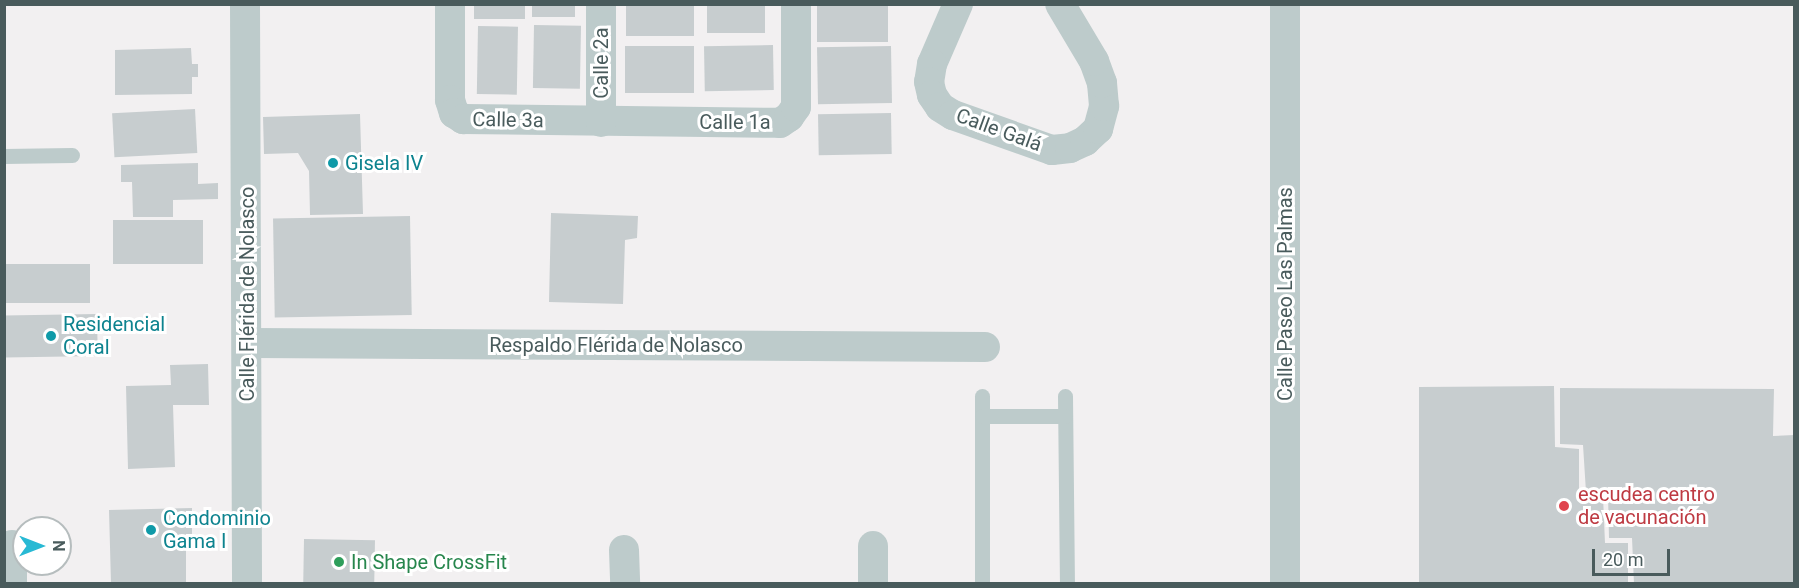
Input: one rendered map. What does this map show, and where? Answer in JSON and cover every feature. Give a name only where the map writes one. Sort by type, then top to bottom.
[{"type":"street","name":"Calle Flérida de Nolasco","points":[[245,4],[248,343],[246,584]]},
{"type":"street","name":"Calle 3a","points":[[450,4],[450,100],[454,112],[463,119],[601,122]]},
{"type":"street","name":"Calle 2a","points":[[601,122],[602,4]]},
{"type":"street","name":"Calle 1a","points":[[601,122],[780,123],[789,117],[796,107],[796,4]]},
{"type":"street","name":"Calle Galá","points":[[958,4],[932,64],[929,82],[932,95],[940,107],[953,115],[1052,150],[1070,148],[1085,141],[1098,129],[1104,106],[1102,83],[1094,61],[1060,4]]},
{"type":"street","name":"Calle Paseo Las Palmas","points":[[1285,4],[1285,584]]},
{"type":"street","name":"Respaldo Flérida de Nolasco","points":[[248,343],[985,347]]},
{"type":"street","points":[[873,546],[873,584]]},
{"type":"street","points":[[624,550],[625,584]]},
{"type":"lane","points":[[4,156],[72,155]]},
{"type":"lane","points":[[982,396],[982,584]]},
{"type":"lane","points":[[1065,396],[1067,584]]},
{"type":"lane","points":[[982,416],[1065,416]]},
{"type":"building","points":[[474,4],[525,4],[525,19],[474,19]]},
{"type":"building","points":[[532,4],[575,4],[575,17],[532,17]]},
{"type":"building","points":[[626,4],[694,4],[694,36],[626,36]]},
{"type":"building","points":[[707,4],[765,4],[765,33],[707,33]]},
{"type":"building","points":[[817,4],[888,4],[888,42],[817,42]]},
{"type":"building","points":[[534,25],[581,26],[580,89],[533,88]]},
{"type":"building","points":[[478,26],[518,27],[517,95],[477,94]]},
{"type":"building","points":[[773,45],[774,90],[705,91],[704,46]]},
{"type":"building","points":[[625,46],[694,46],[694,93],[625,93]]},
{"type":"building","points":[[891,46],[892,103],[818,104],[817,47]]},
{"type":"building","points":[[191,48],[192,64],[198,64],[198,77],[192,77],[192,94],[115,95],[115,50]]},
{"type":"building","points":[[195,109],[197,153],[114,157],[112,113]]},
{"type":"building","points":[[891,113],[892,154],[819,155],[818,114]]},
{"type":"building","name":"Gisela IV","points":[[360,114],[363,214],[310,215],[309,171],[298,153],[264,154],[263,117]]},
{"type":"building","points":[[198,163],[198,184],[218,183],[218,199],[173,200],[173,217],[133,217],[132,182],[121,182],[121,165]]},
{"type":"building","points":[[551,213],[638,216],[637,238],[625,240],[623,304],[549,302]]},
{"type":"building","points":[[410,216],[412,315],[275,317],[273,218]]},
{"type":"building","points":[[113,220],[203,220],[203,264],[113,264]]},
{"type":"building","points":[[4,264],[90,264],[90,303],[4,303]]},
{"type":"building","name":"Residencial Coral","points":[[97,314],[98,356],[5,358],[4,316]]},
{"type":"building","points":[[208,364],[209,405],[173,405],[175,467],[128,469],[126,386],[171,385],[170,365]]},
{"type":"building","points":[[1554,386],[1555,447],[1579,449],[1579,496],[1603,496],[1605,543],[1628,543],[1628,584],[1419,584],[1419,387]]},
{"type":"building","points":[[1560,388],[1774,389],[1773,436],[1794,435],[1794,584],[1634,584],[1632,538],[1609,538],[1608,494],[1586,492],[1583,445],[1560,444]]},
{"type":"building","name":"Condominio Gama I","points":[[192,508],[192,550],[186,551],[186,584],[111,584],[109,510]]},
{"type":"building","name":"In Shape CrossFit","points":[[304,539],[375,540],[374,584],[303,584]]},
{"type":"place","name":"Gisela IV","points":[[333,163]]},
{"type":"place","name":"Residencial Coral","points":[[51,336]]},
{"type":"place","name":"escudea centro de vacunación","points":[[1564,506]]},
{"type":"place","name":"Condominio Gama I","points":[[151,530]]},
{"type":"place","name":"In Shape CrossFit","points":[[339,562]]}]
